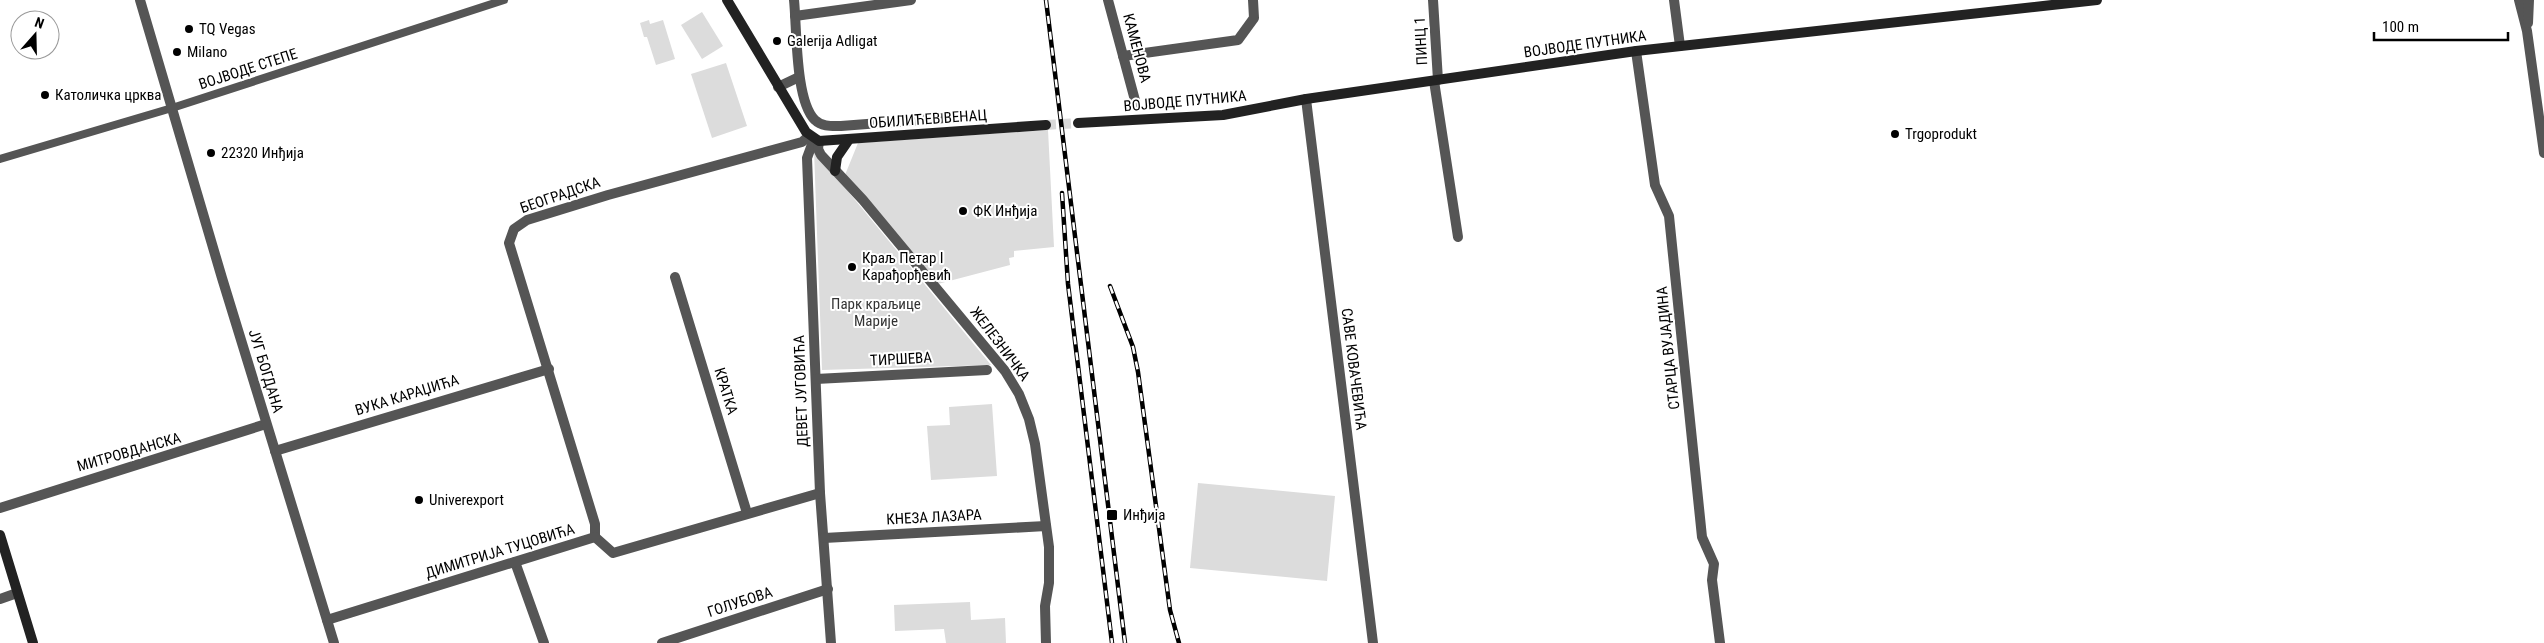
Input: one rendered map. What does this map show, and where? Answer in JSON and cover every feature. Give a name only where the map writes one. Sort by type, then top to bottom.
[{"type":"main road","name":"ЖЕЛЕЗНИЧКА","points":[[726,0],[778,87],[814,138]]},
{"type":"main road","name":"ВОЈВОДЕ ПУТНИКА","points":[[1078,123],[1223,115],[1306,99],[1636,51],[2097,0]]},
{"type":"main road","name":"ОБИЛИЋЕВ ВЕНАЦ","points":[[814,138],[848,140],[1046,125]]},
{"type":"main road","points":[[835,171],[837,157],[848,140]]},
{"type":"main road","points":[[0,535],[33,643]]},
{"type":"street","name":"ЈУГ БОГДАНА","points":[[140,0],[266,424],[334,643]]},
{"type":"street","name":"ВОЈВОДЕ СТЕПЕ","points":[[0,160],[172,108],[504,0]]},
{"type":"street","points":[[794,0],[799,77],[807,108],[816,122],[822,125],[841,126],[945,118]]},
{"type":"street","points":[[796,16],[911,0]]},
{"type":"street","name":"КАМЕНОВА","points":[[1108,0],[1136,104]]},
{"type":"street","points":[[1123,56],[1238,40],[1254,18],[1253,0]]},
{"type":"street","name":"ПИНЦ 1","points":[[1433,0],[1436,81],[1458,237]]},
{"type":"street","points":[[1674,0],[1680,46]]},
{"type":"street","points":[[2519,0],[2527,32],[2544,153]]},
{"type":"street","points":[[2527,32],[2529,0]]},
{"type":"street","name":"СТАРЦА ВУЈАДИНА","points":[[1636,51],[1655,185],[1669,216],[1702,537],[1714,564],[1712,580],[1720,643]]},
{"type":"street","points":[[778,87],[799,77]]},
{"type":"street","name":"САВЕ КОВАЧЕВИЋА","points":[[1306,99],[1373,643]]},
{"type":"street","name":"ЖЕЛЕЗНИЧКА","points":[[814,138],[821,155],[863,200],[1005,371],[1019,394],[1029,419],[1035,444],[1049,547],[1049,583],[1045,606],[1046,643]]},
{"type":"street","name":"БЕОГРАДСКА","points":[[595,537],[595,524],[509,243],[514,229],[528,220],[608,194],[814,138]]},
{"type":"street","name":"ДЕВЕТ ЈУГОВИЋА","points":[[814,138],[807,158],[820,493],[831,643]]},
{"type":"street","name":"КРАТКА","points":[[675,277],[747,513]]},
{"type":"street","name":"ВУКА КАРАЏИЋА","points":[[275,451],[549,369]]},
{"type":"street","name":"ТИРШЕВА","points":[[816,379],[987,370]]},
{"type":"street","name":"МИТРОВДАНСКА","points":[[0,508],[90,479],[192,450],[266,424]]},
{"type":"street","name":"ДИМИТРИЈА ТУЦОВИЋА","points":[[327,620],[595,537],[613,553],[820,493]]},
{"type":"street","name":"КНЕЗА ЛАЗАРА","points":[[824,538],[1046,526]]},
{"type":"street","points":[[515,562],[544,643]]},
{"type":"street","name":"ГОЛУБОВА","points":[[662,643],[828,589]]},
{"type":"street","points":[[0,599],[17,593]]},
{"type":"green space","points":[[702,12],[723,46],[702,59],[681,25]]},
{"type":"green space","points":[[649,20],[650,24],[663,20],[675,59],[656,65],[647,37],[644,37],[640,23]]},
{"type":"green space","points":[[726,63],[747,126],[712,138],[691,74]]},
{"type":"green space","name":"ФК Инђија","points":[[1048,130],[1054,247],[1014,251],[1014,257],[1009,258],[1010,265],[934,285],[845,175],[858,143]]},
{"type":"green space","name":"Парк краљице Марије","points":[[814,150],[991,365],[822,370]]},
{"type":"green space","points":[[992,404],[997,476],[931,480],[927,426],[950,425],[949,407]]},
{"type":"green space","points":[[1198,483],[1335,496],[1327,581],[1190,568]]},
{"type":"green space","points":[[970,602],[971,620],[1005,618],[1006,643],[946,643],[944,629],[895,631],[894,605]]},
{"type":"tunnel","points":[[1046,125],[1078,123]]},
{"type":"railway","points":[[1046,0],[1125,643]]},
{"type":"railway","points":[[1062,193],[1068,284],[1112,643]]},
{"type":"railway","points":[[1110,286],[1133,347],[1138,372],[1170,610],[1179,643]]},
{"type":"place","name":"TQ Vegas","points":[[189,29]]},
{"type":"place","name":"Galerija Adligat","points":[[777,41]]},
{"type":"place","name":"Milano","points":[[177,52]]},
{"type":"place","name":"Католичка црква","points":[[45,95]]},
{"type":"place","name":"Trgoprodukt","points":[[1895,134]]},
{"type":"place","name":"22320 Инђија","points":[[211,153]]},
{"type":"place","name":"ФК Инђија","points":[[963,211]]},
{"type":"place","name":"Краљ Петар I Карађорђевић","points":[[852,267]]},
{"type":"place","name":"Univerexport","points":[[419,500]]},
{"type":"place","name":"Инђија","points":[[1112,515]]}]
